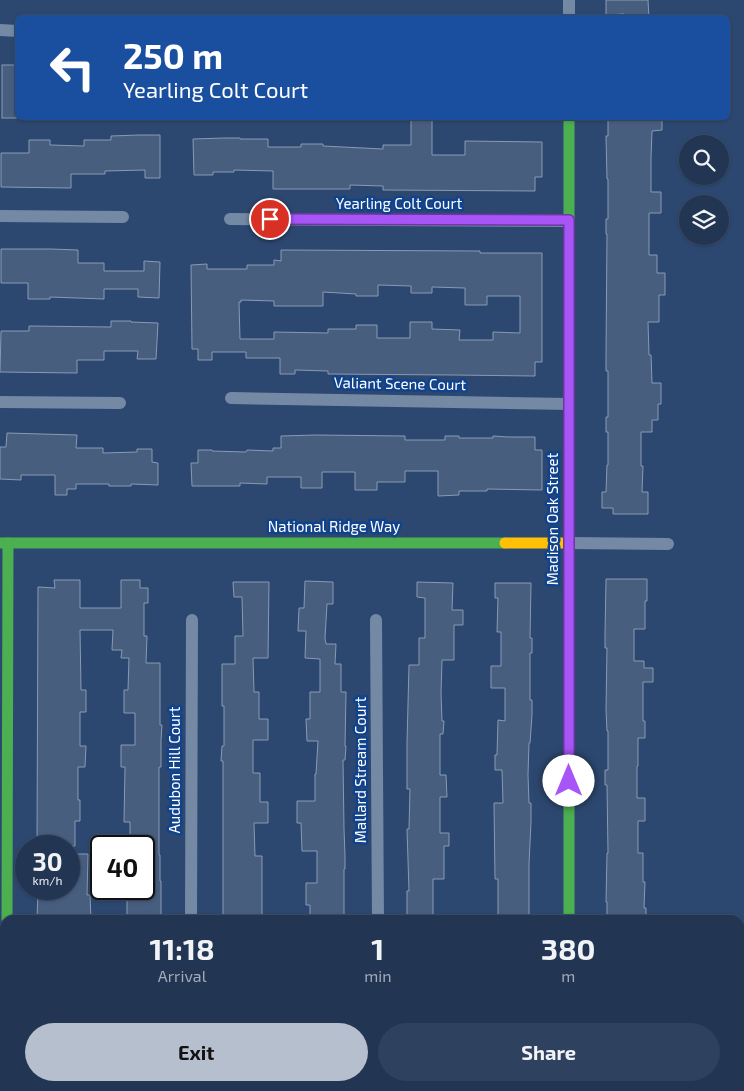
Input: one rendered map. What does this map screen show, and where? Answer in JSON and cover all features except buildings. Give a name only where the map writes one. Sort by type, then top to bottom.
[{"type":"street","points":[[569,0],[569,15]]},
{"type":"street","points":[[0,30],[15,30]]},
{"type":"street","name":"Madison Oak Street","points":[[569,120],[569,915]]},
{"type":"street","points":[[0,216],[123,217]]},
{"type":"street","name":"Yearling Colt Court","points":[[230,219],[569,220]]},
{"type":"street","name":"Valiant Scene Court","points":[[230,398],[569,404]]},
{"type":"street","points":[[0,402],[120,403]]},
{"type":"street","points":[[4,543],[7,915]]},
{"type":"street","name":"National Ridge Way","points":[[4,543],[668,544]]},
{"type":"street","name":"Audubon Hill Court","points":[[191,915],[192,620]]},
{"type":"street","name":"Mallard Stream Court","points":[[376,620],[378,915]]},
{"type":"traffic: fast","points":[[569,120],[569,253]]},
{"type":"traffic: fast","points":[[569,505],[569,915]]},
{"type":"traffic: fast","points":[[0,543],[505,543]]},
{"type":"traffic: fast","points":[[7,915],[8,543]]},
{"type":"traffic: slow","points":[[569,253],[569,505]]},
{"type":"traffic: slow","points":[[505,543],[569,543]]},
{"type":"route","points":[[270,219],[569,220],[569,781]]}]
